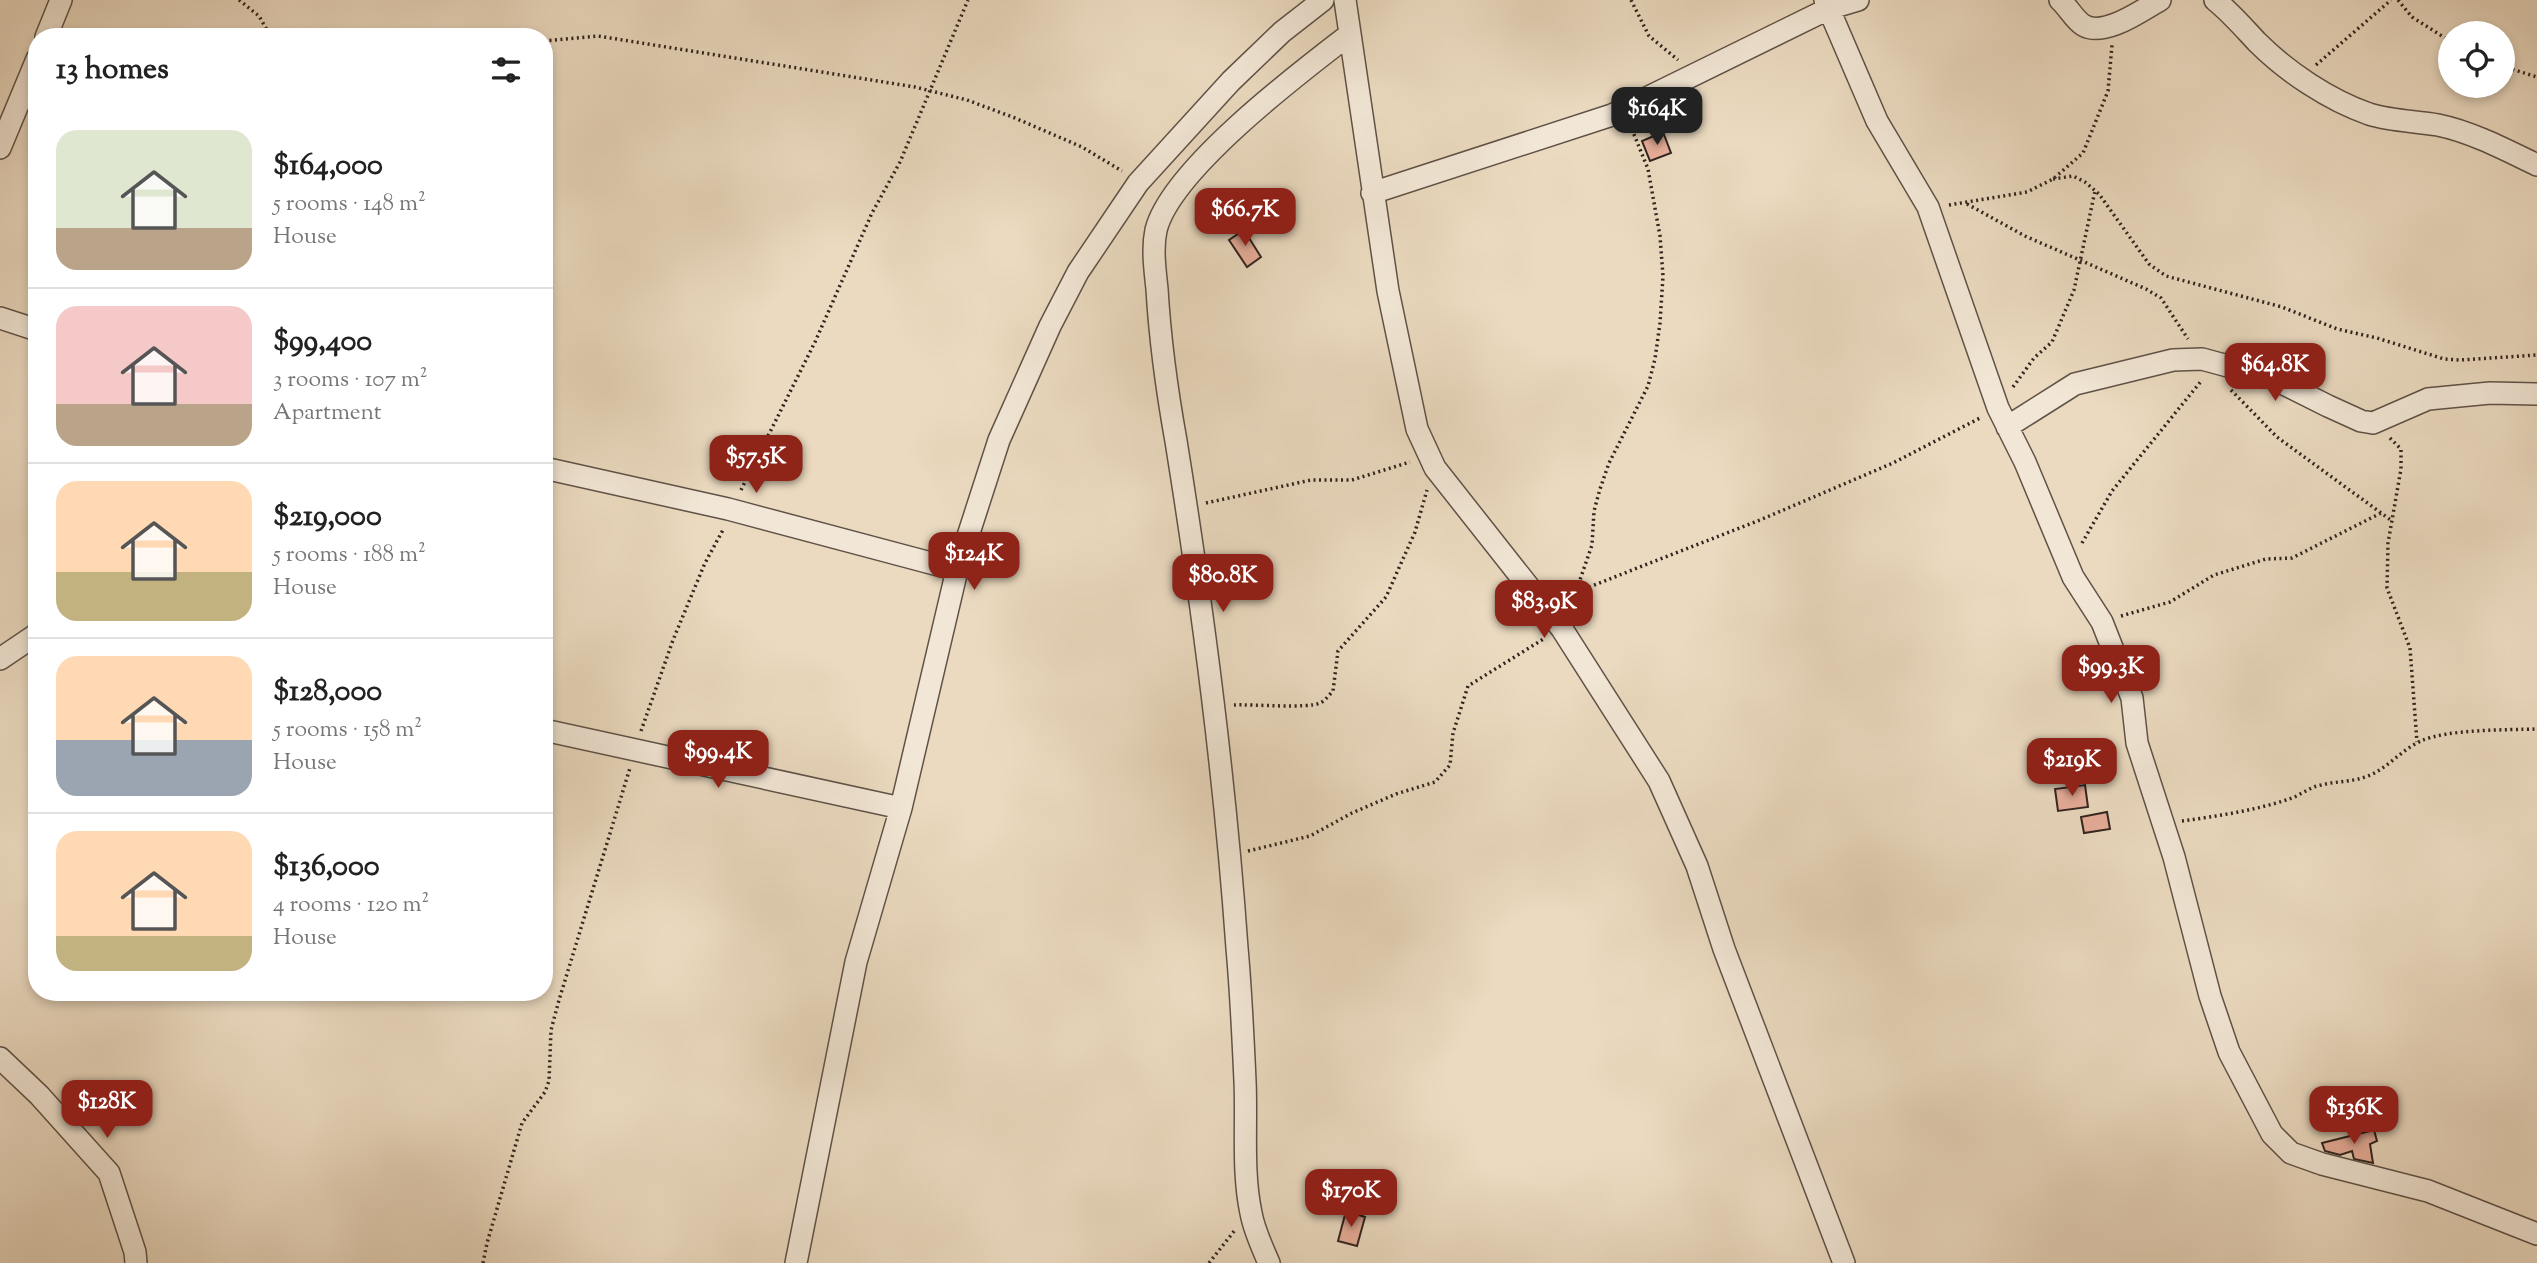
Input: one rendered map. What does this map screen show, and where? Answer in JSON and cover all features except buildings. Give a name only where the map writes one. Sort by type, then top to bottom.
[{"type":"street","points":[[50,28],[61,0]]},
{"type":"street","points":[[796,1263],[856,962],[901,808],[957,570],[999,440],[1050,326],[1079,272],[1138,183],[1231,81],[1282,32],[1323,0]]},
{"type":"street","points":[[1345,0],[1388,291],[1417,429],[1432,462],[1558,624],[1623,721],[1659,781],[1697,866],[1724,949],[1844,1263]]},
{"type":"street","points":[[1372,193],[1612,115],[1695,75],[1826,5],[1858,0]]},
{"type":"street","points":[[2060,0],[2079,23],[2088,27],[2112,25],[2160,0]]},
{"type":"street","points":[[2216,0],[2290,71],[2340,101],[2370,114],[2440,125],[2481,139],[2537,165]]},
{"type":"street","points":[[1826,5],[1877,121],[1928,207],[2003,417],[2073,577],[2102,622],[2132,698],[2137,743],[2163,824],[2210,996],[2229,1052],[2272,1134],[2291,1153],[2322,1164],[2428,1191],[2537,1234]]},
{"type":"street","points":[[1269,1263],[1251,1214],[1237,948],[1215,706],[1159,319],[1154,252],[1156,232],[1164,206],[1190,175],[1289,81],[1350,34]]},
{"type":"street","points":[[0,148],[28,81]]},
{"type":"street","points":[[0,318],[28,327]]},
{"type":"street","points":[[2003,417],[2075,384],[2173,360],[2202,359],[2272,378],[2328,407],[2361,421],[2373,423],[2428,399],[2490,393],[2537,394]]},
{"type":"street","points":[[553,470],[728,509],[957,570]]},
{"type":"street","points":[[0,659],[28,640]]},
{"type":"street","points":[[553,732],[901,808]]},
{"type":"street","points":[[0,1058],[39,1095],[109,1173],[135,1252],[136,1263]]},
{"type":"path","points":[[239,0],[259,16],[266,28]]},
{"type":"path","points":[[483,1263],[522,1123],[545,1092],[549,1080],[551,1030],[636,751],[644,715],[705,564],[724,527],[728,509],[744,485],[787,401],[872,213],[900,162],[968,0]]},
{"type":"path","points":[[1631,0],[1649,36],[1695,75]]},
{"type":"path","points":[[2302,78],[2391,0]]},
{"type":"path","points":[[2398,0],[2412,17],[2438,33]]},
{"type":"path","points":[[1928,207],[1967,204],[2027,192],[2053,179],[2083,153],[2108,91],[2113,54],[2112,25]]},
{"type":"path","points":[[553,40],[598,36],[929,90],[967,100],[1082,147],[1119,168],[1138,183]]},
{"type":"path","points":[[2515,70],[2537,77]]},
{"type":"path","points":[[1572,603],[1592,545],[1594,511],[1600,489],[1609,463],[1648,386],[1660,323],[1663,276],[1660,236],[1648,169],[1624,109]]},
{"type":"path","points":[[2053,179],[2073,176],[2095,191],[2149,264],[2166,276],[2282,307],[2336,329],[2377,338],[2444,359],[2537,355]]},
{"type":"path","points":[[1229,854],[1272,847],[1310,836],[1363,808],[1435,782],[1450,765],[1453,733],[1468,686],[1533,645],[1558,624],[1572,603],[1589,587],[1760,520],[2003,417],[2034,358],[2052,342],[2074,290],[2095,191]]},
{"type":"path","points":[[1967,204],[2025,236],[2161,298],[2211,369],[2112,491],[2068,566]]},
{"type":"path","points":[[2227,386],[2277,437],[2392,521]]},
{"type":"path","points":[[2373,423],[2400,449],[2401,469],[2386,564],[2387,587],[2410,648],[2417,743]]},
{"type":"path","points":[[1186,506],[1234,499],[1311,480],[1352,480],[1432,462],[1415,532],[1386,597],[1338,652],[1333,691],[1320,703],[1303,706],[1215,706]]},
{"type":"path","points":[[2102,622],[2170,602],[2214,575],[2266,559],[2292,558],[2381,513]]},
{"type":"path","points":[[2163,824],[2217,816],[2292,798],[2323,784],[2365,777],[2379,772],[2406,748],[2423,740],[2477,731],[2537,729]]},
{"type":"path","points":[[1209,1263],[1225,1241],[1251,1214]]}]
